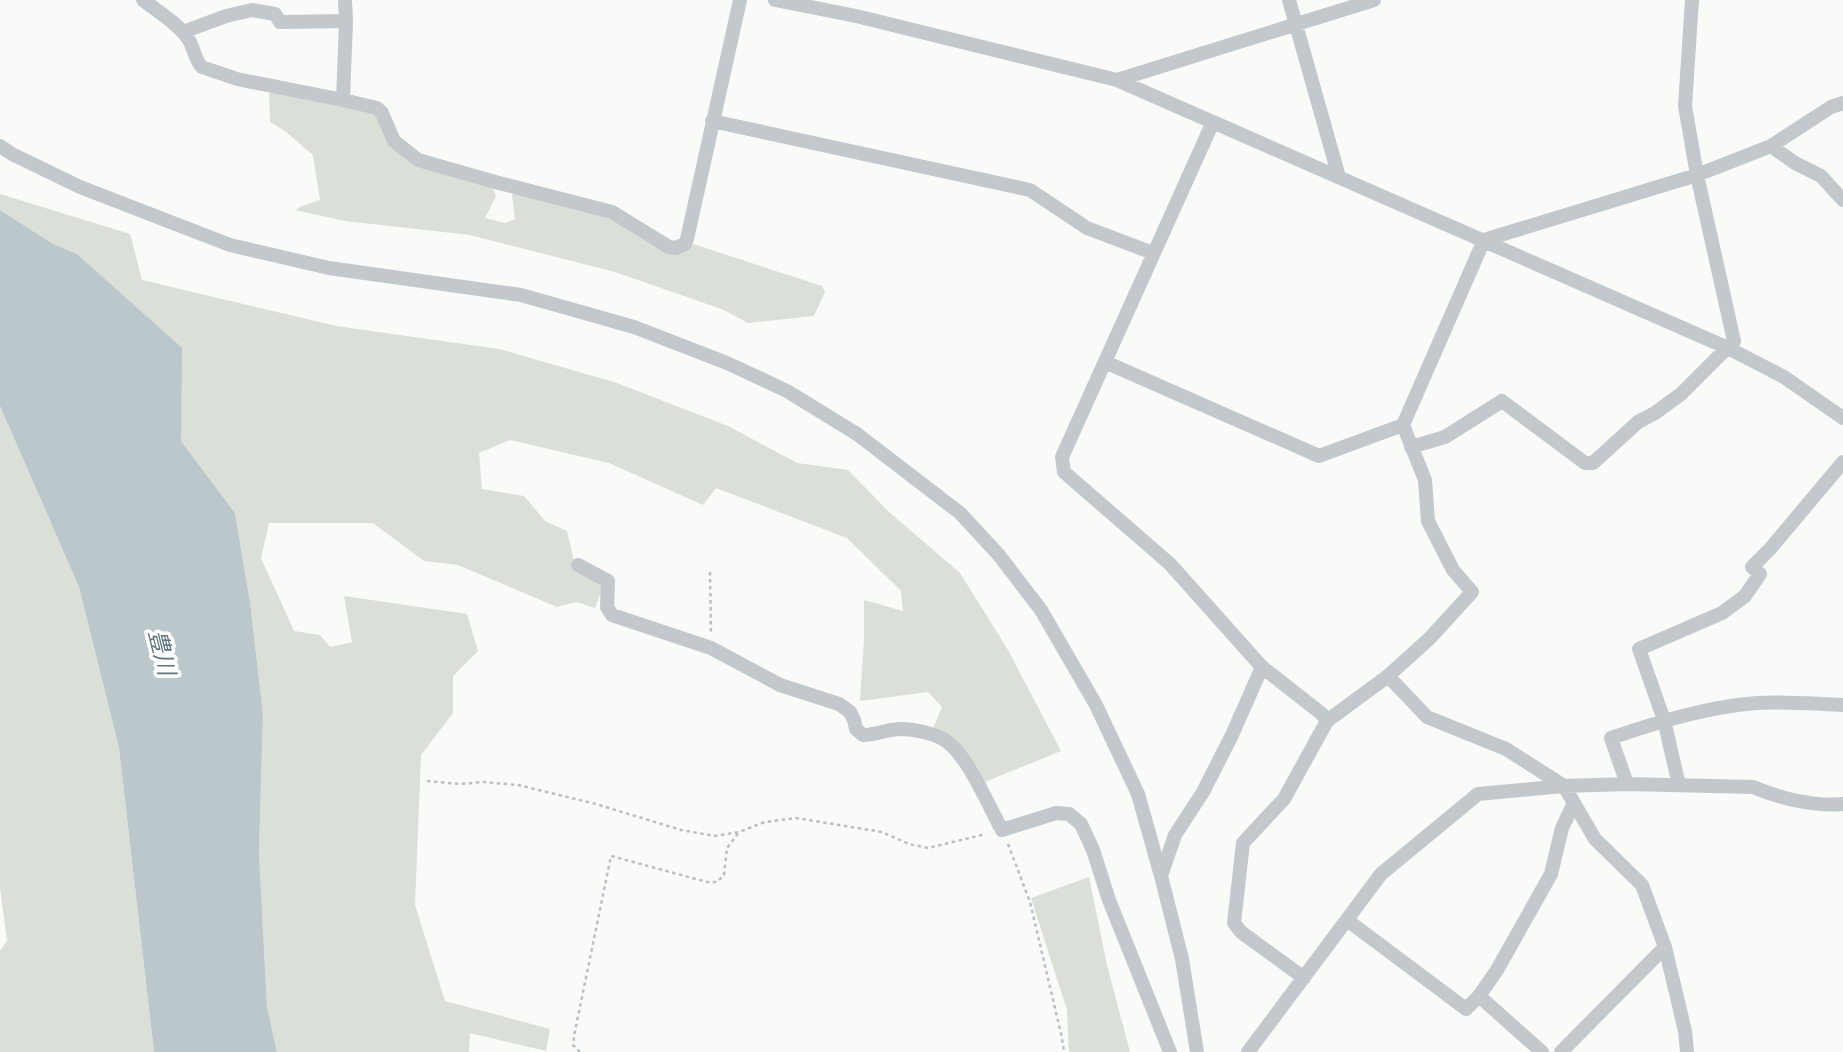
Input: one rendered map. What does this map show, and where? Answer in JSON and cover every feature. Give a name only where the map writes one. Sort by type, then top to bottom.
[{"type":"street","points":[[143,0],[183,32],[194,48],[198,63],[207,69],[237,79],[377,108],[382,113],[394,141],[418,160],[612,212],[676,248],[685,244],[687,239],[740,0]]},
{"type":"street","points":[[343,100],[345,0]]},
{"type":"street","points":[[775,0],[856,16],[1117,80],[1728,348],[1784,377],[1843,418]]},
{"type":"street","points":[[851,0],[856,16]]},
{"type":"street","points":[[1289,0],[1339,177]]},
{"type":"street","points":[[1117,80],[1374,0]]},
{"type":"street","points":[[1411,447],[1445,437],[1502,401],[1585,463],[1593,463],[1638,422],[1681,394],[1734,341],[1697,174],[1685,106],[1692,0]]},
{"type":"street","points":[[183,32],[226,16],[252,10],[275,13],[280,22],[346,21]]},
{"type":"street","points":[[1304,978],[1241,932],[1234,923],[1242,843],[1284,799],[1327,722],[1388,676],[1430,638],[1472,592],[1453,570],[1428,520],[1425,480],[1403,425],[1484,240],[1697,174],[1771,146],[1831,107],[1843,103]]},
{"type":"street","points":[[712,121],[1030,190],[1087,228],[1153,253]]},
{"type":"street","points":[[1213,122],[1062,457],[1064,472],[1170,564],[1262,667],[1322,714],[1327,722]]},
{"type":"street","points":[[0,146],[80,187],[230,245],[329,268],[521,295],[634,327],[727,363],[787,391],[857,434],[960,513],[998,554],[1041,610],[1096,705],[1138,794],[1182,959],[1197,1052]]},
{"type":"street","points":[[1771,146],[1795,163],[1821,176],[1843,200]]},
{"type":"street","points":[[1105,362],[1319,456],[1403,425]]},
{"type":"street","points":[[1679,785],[1664,720],[1639,649],[1722,613],[1745,596],[1760,574],[1752,567],[1843,462]]},
{"type":"street","points":[[578,565],[608,582],[607,607],[612,615],[711,649],[780,685],[839,704],[850,712],[856,729],[863,735],[900,729],[944,739],[959,752],[1002,830],[1056,813],[1069,814],[1080,824],[1093,850],[1170,1052]]},
{"type":"street","points":[[1161,876],[1175,835],[1209,780],[1262,667]]},
{"type":"street","points":[[1388,676],[1427,717],[1506,749],[1564,786],[1595,839],[1642,885],[1665,947],[1685,1031],[1687,1052]]},
{"type":"street","points":[[1627,784],[1611,738],[1664,720],[1712,709],[1759,703],[1843,705]]},
{"type":"street","points":[[1248,1052],[1381,874],[1478,794],[1564,786],[1627,784],[1753,787],[1763,792],[1824,806],[1843,804]]},
{"type":"street","points":[[1347,920],[1466,1009],[1497,970],[1551,874],[1562,828],[1574,803]]},
{"type":"street","points":[[1560,1052],[1665,947]]},
{"type":"street","points":[[1479,996],[1542,1052]]},
{"type":"path","points":[[710,572],[711,649]]},
{"type":"path","points":[[427,781],[518,786],[596,804],[681,830],[715,836],[739,832],[765,822],[796,818],[882,832],[909,844],[928,848],[1002,830],[1030,902],[1063,1052]]},
{"type":"path","points":[[580,1052],[573,1045],[574,1036],[611,856],[707,882],[718,881],[724,874],[727,848],[739,832]]},
{"type":"shaded area","points":[[269,88],[374,107],[398,150],[489,179],[496,196],[485,218],[505,223],[515,219],[512,195],[518,190],[611,214],[655,240],[690,243],[822,286],[825,292],[814,316],[748,323],[724,310],[615,272],[470,235],[345,221],[295,210],[320,200],[313,155],[270,122]]},
{"type":"shaded area","points":[[0,194],[130,234],[142,280],[336,326],[499,349],[617,383],[728,426],[797,463],[848,470],[889,512],[960,573],[1008,650],[1061,751],[980,784],[932,731],[942,707],[928,692],[860,701],[864,600],[903,611],[901,591],[847,538],[716,488],[703,505],[609,463],[510,440],[479,453],[482,489],[524,496],[545,521],[567,531],[574,561],[604,584],[595,608],[576,602],[557,607],[458,565],[424,561],[373,523],[269,523],[261,558],[294,631],[320,635],[330,647],[352,642],[344,596],[467,614],[478,651],[453,676],[453,713],[421,755],[415,905],[445,1001],[550,1029],[546,1051],[470,1033],[469,1052],[277,1052],[267,1007],[259,853],[263,714],[250,602],[235,513],[181,441],[181,348],[77,254],[53,244],[0,210]]},
{"type":"shaded area","points":[[0,406],[79,587],[119,748],[154,1052],[0,1052],[0,951],[7,941],[0,888]]},
{"type":"shaded area","points":[[1089,877],[1107,965],[1130,1052],[1069,1052],[1067,1010],[1031,898]]},
{"type":"water","name":"豊川","points":[[0,210],[53,244],[77,254],[182,348],[181,441],[235,513],[250,602],[263,714],[259,853],[267,1007],[277,1052],[154,1052],[119,748],[79,587],[0,406]]}]
